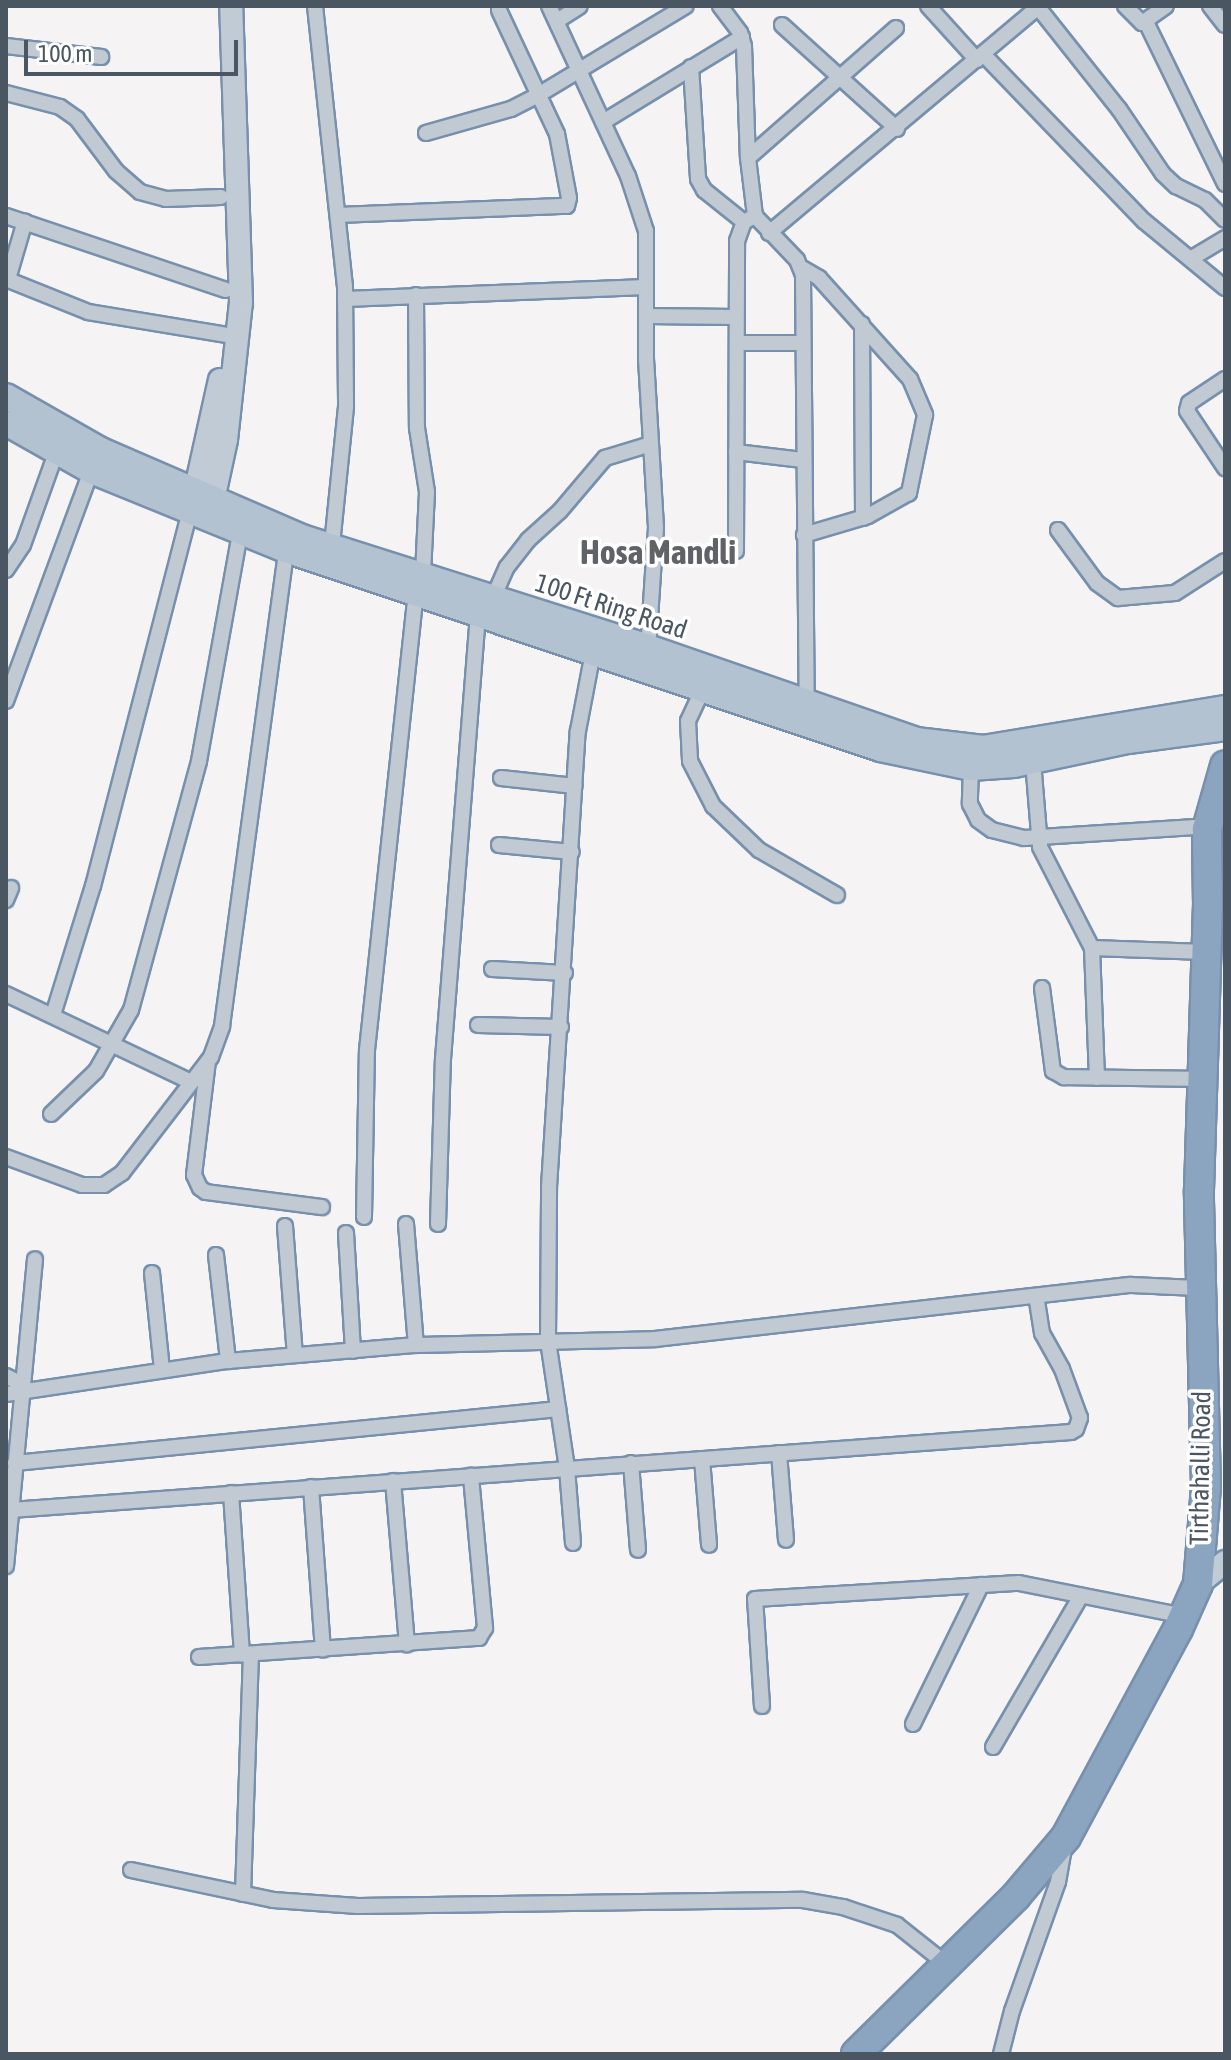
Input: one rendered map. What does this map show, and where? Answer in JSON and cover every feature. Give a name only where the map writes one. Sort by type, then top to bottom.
[{"type":"highway","name":"Tirthahalli Road","points":[[864,2052],[946,1964],[1016,1896],[1066,1837],[1198,1584],[1206,1487],[1199,1288],[1201,1079],[1205,952],[1216,910],[1208,826],[1224,770]]},
{"type":"main road","name":"100 Ft Ring Road","points":[[6,396],[65,433],[203,505],[240,532],[286,550],[648,647],[916,740],[984,748],[1225,708]]},
{"type":"main road","name":"100 Ft Ring Road","points":[[6,423],[91,471],[332,545],[420,584]]},
{"type":"main road","name":"100 Ft Ring Road","points":[[486,605],[593,652],[702,691],[880,749],[971,768],[1033,761],[1128,741],[1225,728]]},
{"type":"street","points":[[203,505],[227,335],[217,6]]},
{"type":"street","points":[[53,1015],[203,505],[226,440],[241,302],[231,6]]},
{"type":"street","points":[[315,6],[345,299],[346,407],[332,545]]},
{"type":"street","points":[[549,6],[628,176],[646,231],[646,316],[656,528],[648,647]]},
{"type":"street","points":[[557,21],[580,6]]},
{"type":"street","points":[[426,133],[511,109],[686,6]]},
{"type":"street","points":[[720,6],[742,37],[750,219],[737,241],[736,551]]},
{"type":"street","points":[[928,6],[1144,221],[1225,288]]},
{"type":"street","points":[[769,233],[897,129],[1038,6],[1119,109],[1163,174],[1176,186],[1205,200],[1225,220]]},
{"type":"street","points":[[1125,6],[1138,21],[1146,22],[1166,6]]},
{"type":"street","points":[[1210,6],[1225,25]]},
{"type":"street","points":[[338,215],[567,206],[569,198],[557,134],[499,10]]},
{"type":"street","points":[[1146,22],[1225,184]]},
{"type":"street","points":[[782,25],[842,76],[897,129]]},
{"type":"street","points":[[748,158],[896,28]]},
{"type":"street","points":[[603,122],[742,37]]},
{"type":"street","points":[[6,46],[101,57]]},
{"type":"street","points":[[691,67],[698,179],[704,190],[769,233],[802,268],[819,278],[910,379],[925,415],[909,493],[863,518],[804,535]]},
{"type":"street","points":[[6,93],[60,107],[77,119],[116,171],[140,192],[166,199],[221,197]]},
{"type":"street","points":[[6,216],[226,290]]},
{"type":"street","points":[[25,221],[7,279],[88,312],[227,335]]},
{"type":"street","points":[[1192,258],[1225,238]]},
{"type":"street","points":[[802,268],[807,703]]},
{"type":"street","points":[[345,299],[646,287]]},
{"type":"street","points":[[364,1217],[367,1050],[420,584],[427,492],[417,428],[416,295]]},
{"type":"street","points":[[646,316],[735,317]]},
{"type":"street","points":[[862,324],[863,518]]},
{"type":"street","points":[[737,343],[803,343]]},
{"type":"street","points":[[1225,379],[1189,403],[1187,411],[1225,468]]},
{"type":"street","points":[[438,1224],[443,1059],[486,605],[521,549],[605,458],[651,444]]},
{"type":"street","points":[[736,452],[803,460]]},
{"type":"street","points":[[6,570],[23,545],[56,453]]},
{"type":"street","points":[[6,701],[91,471]]},
{"type":"street","points":[[1058,530],[1097,583],[1118,598],[1175,593],[1225,561]]},
{"type":"street","points":[[51,1114],[96,1071],[131,1010],[199,761],[240,532]]},
{"type":"street","points":[[286,550],[222,1026],[208,1061],[194,1175],[200,1188],[206,1192],[322,1207]]},
{"type":"street","points":[[573,1543],[567,1468],[548,1341],[549,1187],[578,731],[593,652]]},
{"type":"street","points":[[702,691],[688,721],[690,761],[713,806],[759,850],[837,895]]},
{"type":"street","points":[[1033,761],[1037,836],[1092,948],[1097,1078]]},
{"type":"street","points":[[971,768],[970,804],[978,820],[992,830],[1024,838],[1208,826]]},
{"type":"street","points":[[501,778],[575,786]]},
{"type":"street","points":[[499,845],[572,852]]},
{"type":"street","points":[[1092,948],[1205,952]]},
{"type":"street","points":[[492,969],[565,973]]},
{"type":"street","points":[[1042,988],[1053,1071],[1064,1077],[1201,1079]]},
{"type":"street","points":[[6,994],[189,1081]]},
{"type":"street","points":[[478,1025],[561,1027]]},
{"type":"street","points":[[6,1157],[82,1185],[104,1185],[122,1173],[189,1081],[208,1061]]},
{"type":"street","points":[[406,1224],[416,1345]]},
{"type":"street","points":[[285,1226],[295,1355]]},
{"type":"street","points":[[346,1233],[353,1351]]},
{"type":"street","points":[[216,1255],[228,1361]]},
{"type":"street","points":[[6,1566],[15,1463],[16,1390],[35,1259]]},
{"type":"street","points":[[152,1273],[162,1369]]},
{"type":"street","points":[[16,1390],[162,1369],[295,1355],[416,1345],[655,1339],[1131,1285],[1199,1288]]},
{"type":"street","points":[[11,1510],[1076,1429],[1080,1418],[1062,1369],[1042,1333],[1036,1297]]},
{"type":"street","points":[[6,1376],[16,1390]]},
{"type":"street","points":[[15,1463],[558,1409]]},
{"type":"street","points":[[779,1453],[786,1540]]},
{"type":"street","points":[[702,1459],[709,1545]]},
{"type":"street","points":[[631,1463],[638,1550]]},
{"type":"street","points":[[199,1657],[479,1638],[484,1634],[471,1476]]},
{"type":"street","points":[[393,1481],[407,1644]]},
{"type":"street","points":[[311,1487],[323,1650]]},
{"type":"street","points":[[231,1493],[247,1655],[243,1894]]},
{"type":"street","points":[[1198,1584],[1225,1562]]},
{"type":"street","points":[[762,1706],[755,1599],[1034,1584],[1184,1616]]},
{"type":"street","points":[[913,1724],[981,1585]]},
{"type":"street","points":[[993,1747],[1081,1596]]},
{"type":"street","points":[[1001,2054],[1012,2011],[1058,1882],[1066,1837]]},
{"type":"street","points":[[131,1870],[273,1900],[372,1906],[803,1900],[843,1907],[897,1925],[946,1964]]},
{"type":"district","name":"Hosa Mandli","points":[[658,552]]}]
